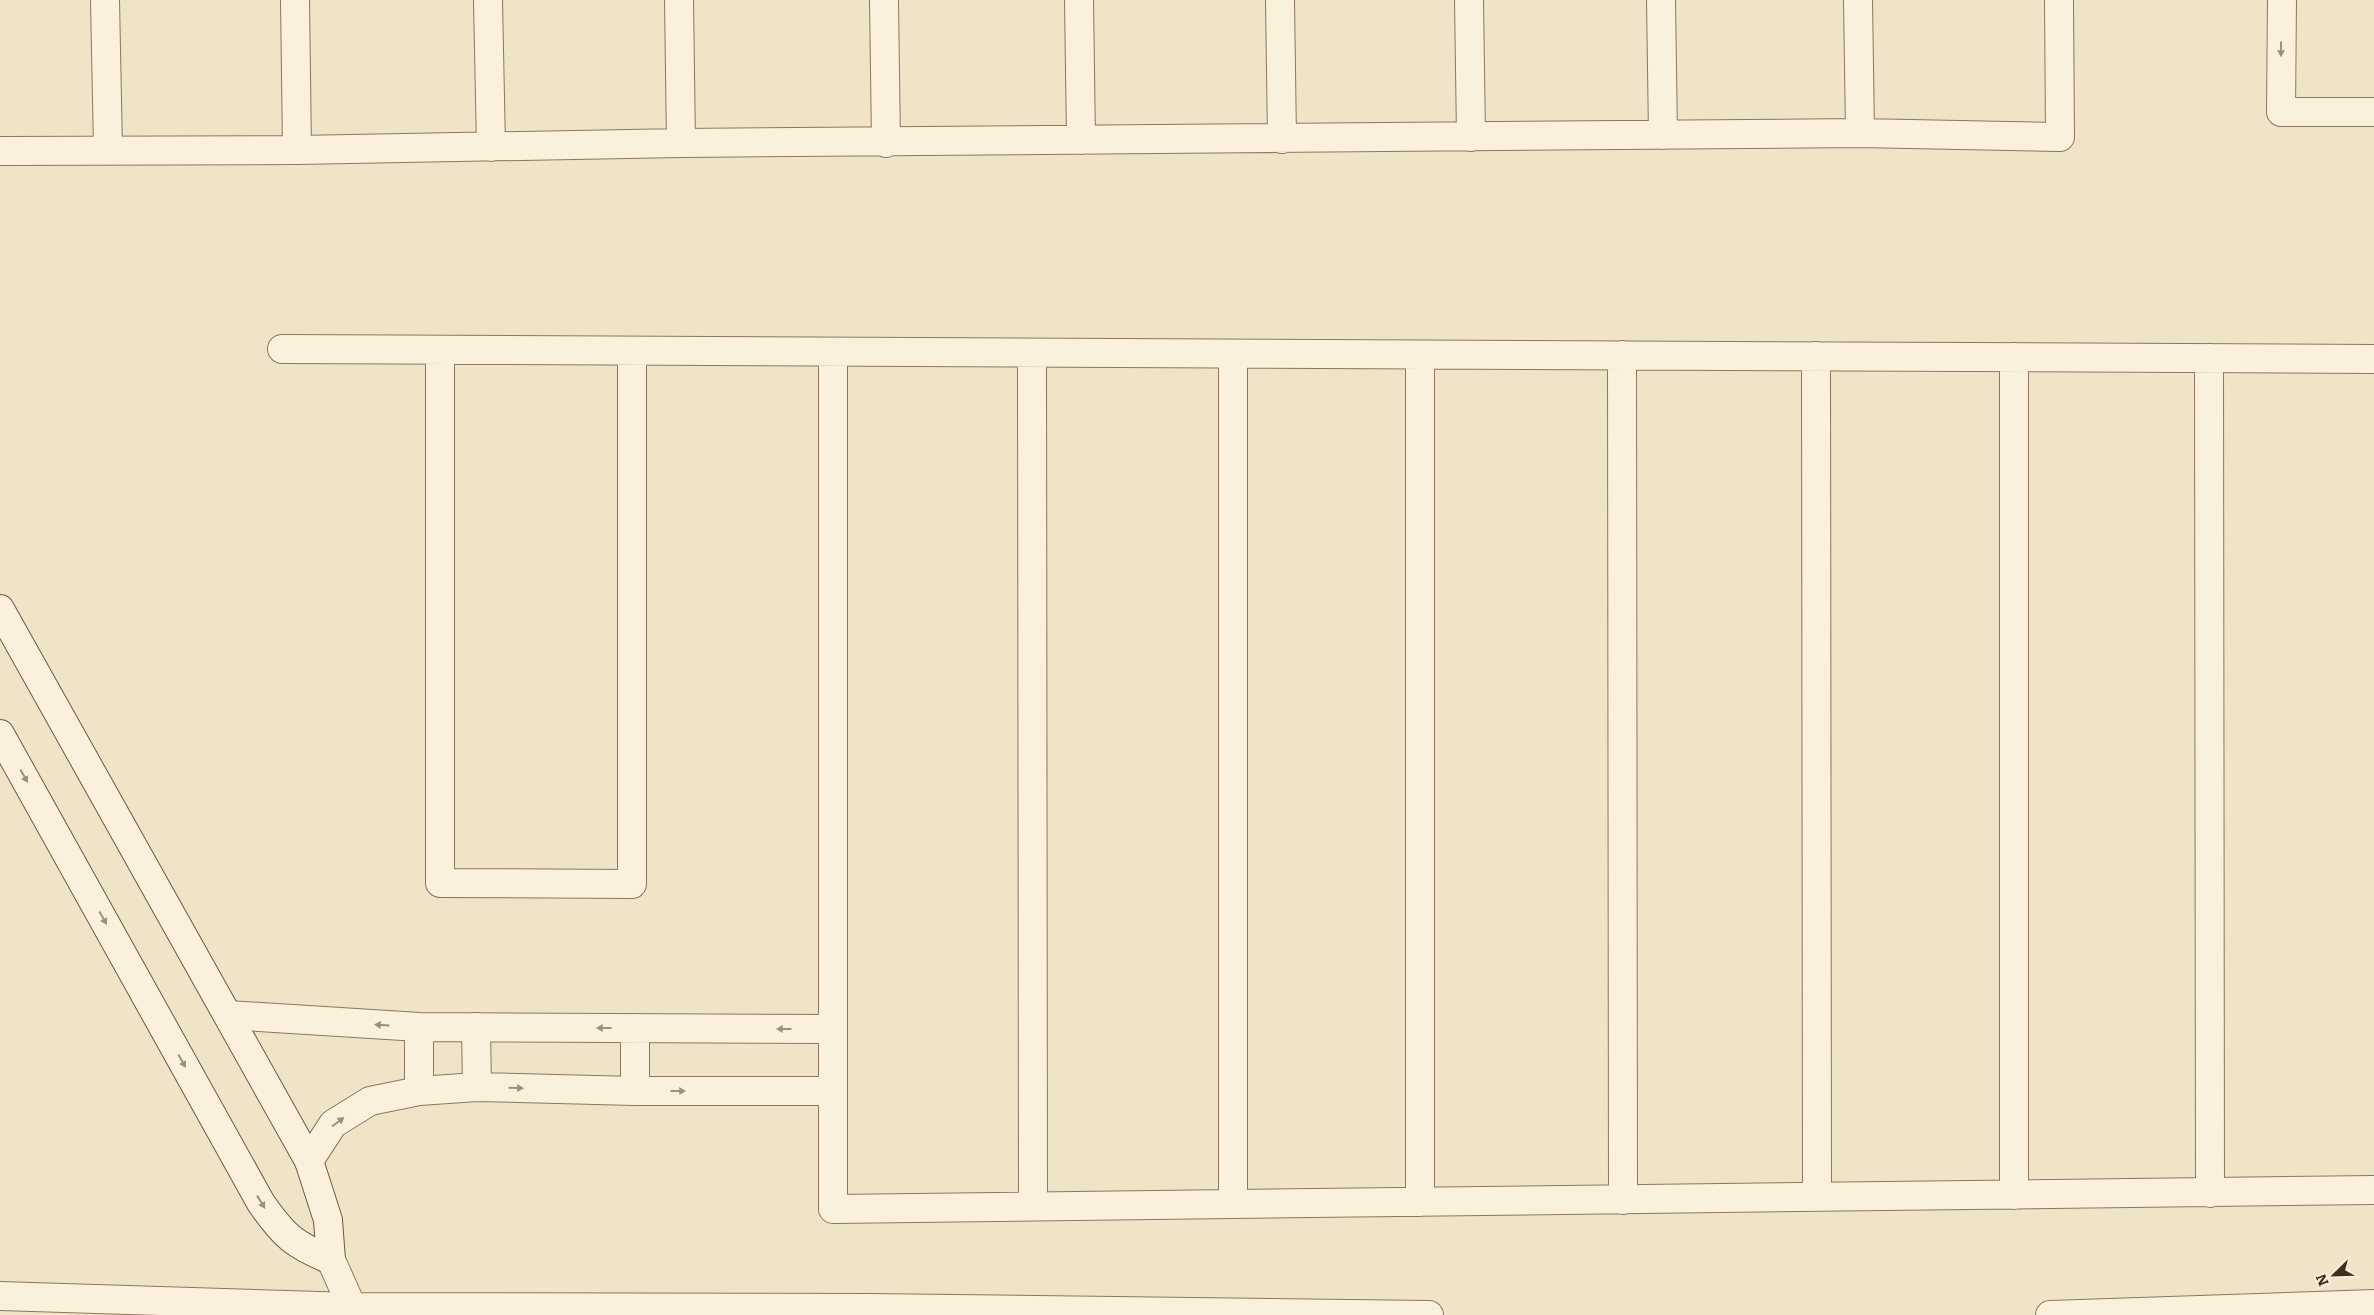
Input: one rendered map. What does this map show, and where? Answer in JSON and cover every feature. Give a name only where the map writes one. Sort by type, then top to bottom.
[{"type":"street","points":[[105,0],[108,149]]},
{"type":"street","points":[[295,0],[297,150]]},
{"type":"street","points":[[488,0],[491,147]]},
{"type":"street","points":[[679,0],[681,143]]},
{"type":"street","points":[[884,0],[886,143]]},
{"type":"street","points":[[1079,0],[1081,140]]},
{"type":"street","points":[[1280,0],[1282,139]]},
{"type":"street","points":[[1469,0],[1471,137]]},
{"type":"street","points":[[1661,0],[1663,135]]},
{"type":"street","points":[[1858,0],[1860,133]]},
{"type":"street","points":[[0,151],[108,149],[297,150],[681,143],[886,143],[1860,133],[2060,136],[2059,0]]},
{"type":"street","points":[[2282,0],[2281,112],[2374,112]]},
{"type":"street","points":[[282,349],[2374,359]]},
{"type":"street","points":[[440,350],[440,883],[632,884],[632,351]]},
{"type":"street","points":[[833,352],[833,1209],[2374,1190]]},
{"type":"street","points":[[1032,353],[1033,1206]]},
{"type":"street","points":[[1233,354],[1233,1204]]},
{"type":"street","points":[[1420,354],[1420,1202]]},
{"type":"street","points":[[1622,355],[1623,1200]]},
{"type":"street","points":[[1816,356],[1817,1197]]},
{"type":"street","points":[[2014,357],[2014,1195]]},
{"type":"street","points":[[2209,358],[2210,1192]]},
{"type":"street","points":[[0,609],[309,1161],[328,1220],[331,1260],[352,1311]]},
{"type":"street","points":[[0,734],[261,1204],[279,1229],[305,1249],[331,1260]]},
{"type":"street","points":[[228,1015],[419,1027],[833,1029]]},
{"type":"street","points":[[419,1027],[419,1091]]},
{"type":"street","points":[[476,1027],[477,1087]]},
{"type":"street","points":[[635,1028],[635,1091]]},
{"type":"street","points":[[309,1161],[333,1124],[370,1101],[419,1091],[477,1087],[635,1091],[833,1091]]},
{"type":"street","points":[[0,1296],[352,1311],[867,1311],[1429,1315]]},
{"type":"street","points":[[2050,1315],[2374,1304]]}]
